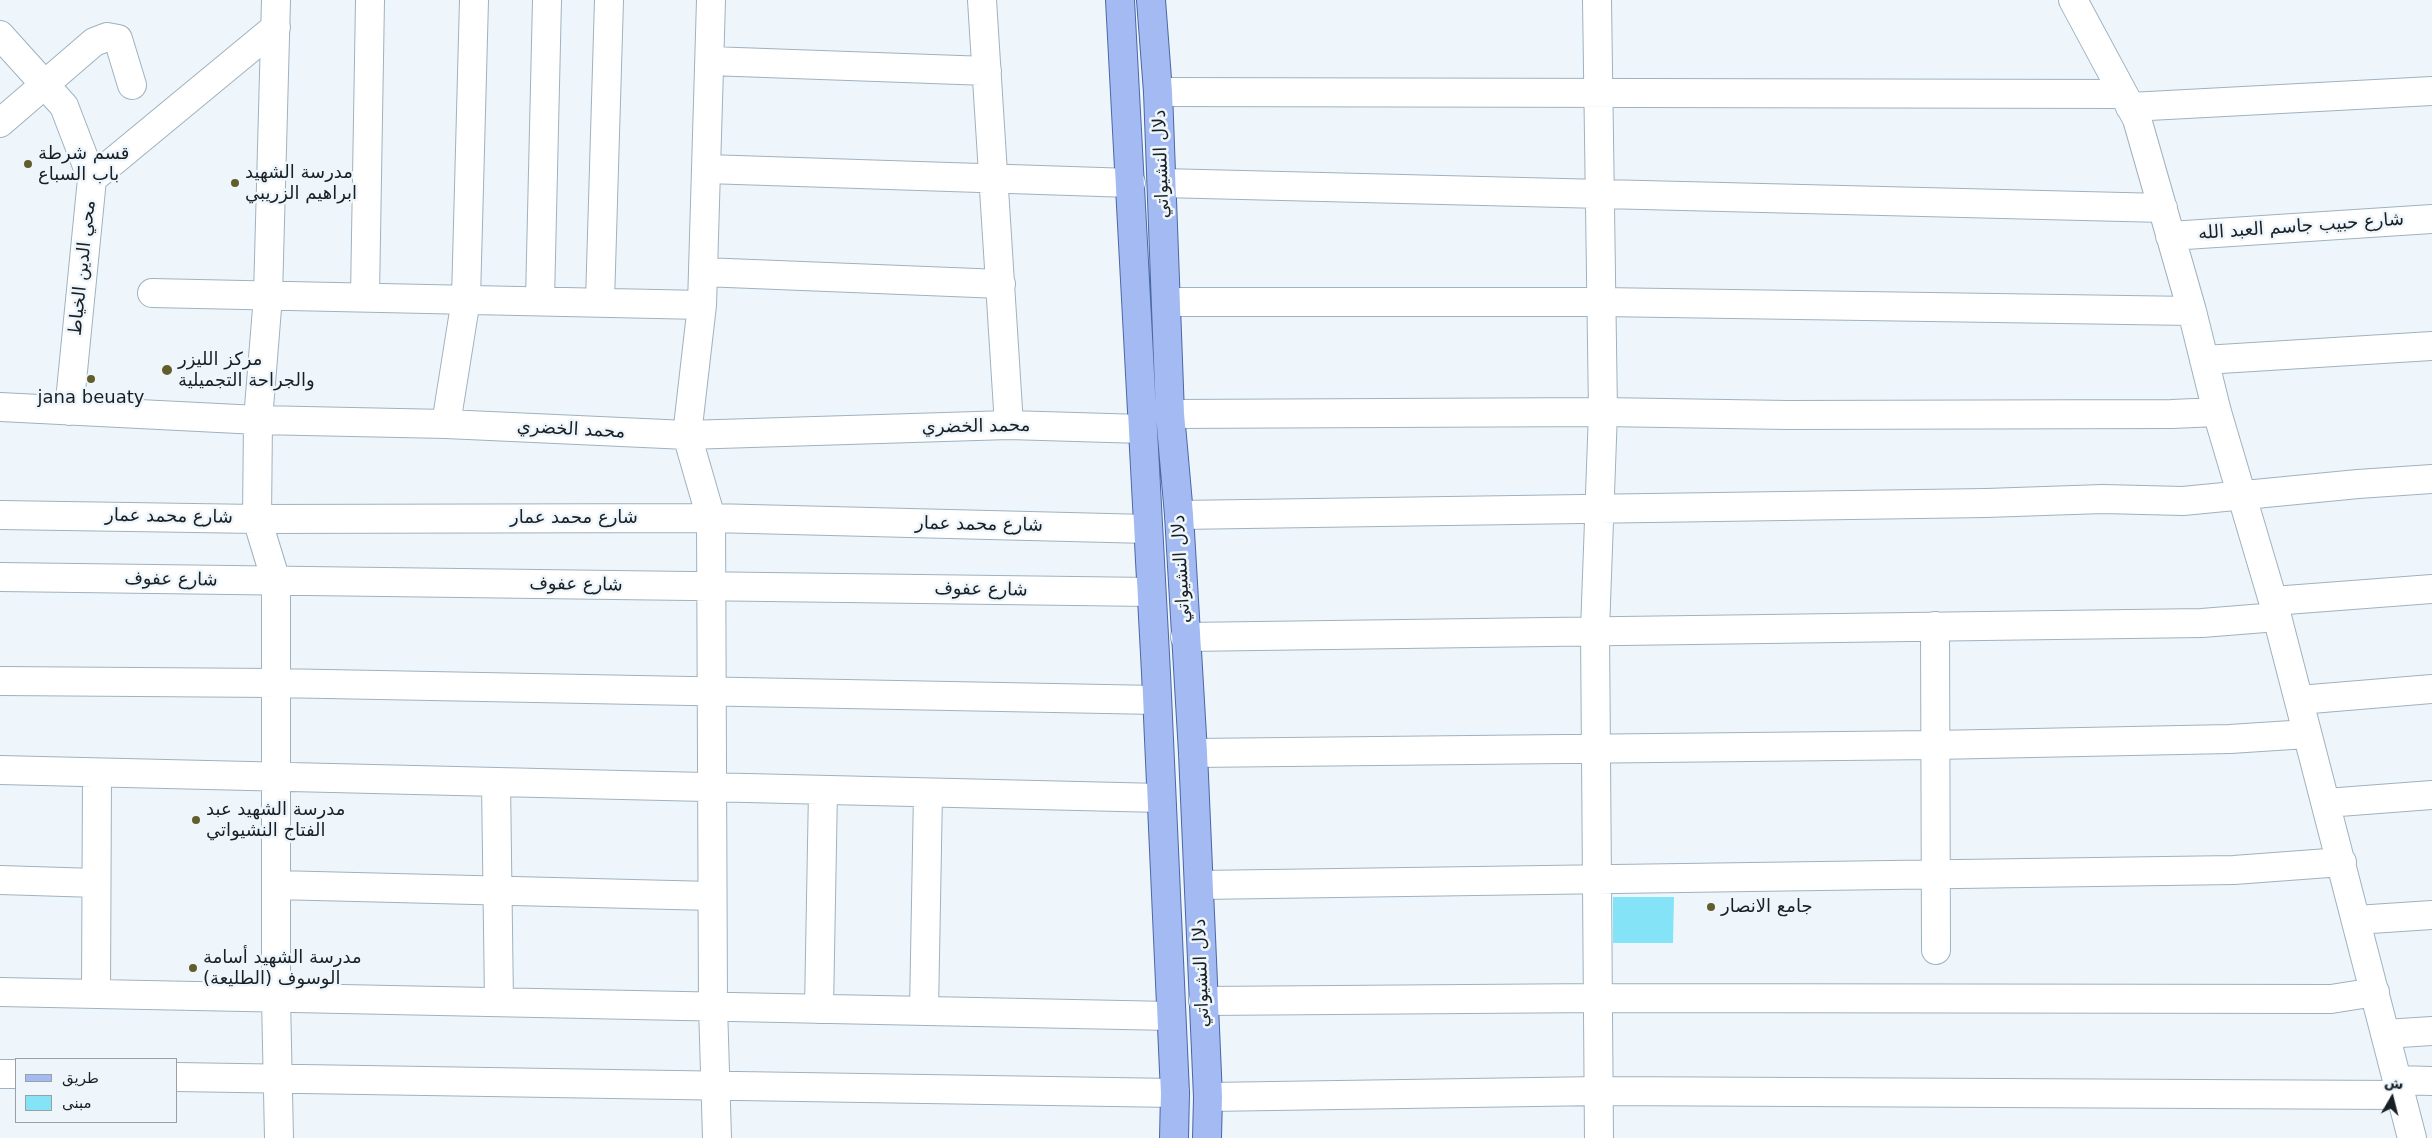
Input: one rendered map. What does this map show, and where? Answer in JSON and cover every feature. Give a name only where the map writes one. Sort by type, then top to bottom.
[{"type":"main road","name":"دلال النشيواتي","points":[[1120,0],[1157,700],[1175,1093],[1174,1138]]},
{"type":"main road","name":"دلال النشيواتي","points":[[1151,0],[1158,92],[1171,421],[1179,515],[1200,885],[1208,1097],[1207,1138]]},
{"type":"main road","points":[[1142,429],[1171,421]]},
{"type":"street","points":[[276,0],[268,296],[258,420],[257,519],[276,581],[276,998],[279,1138]]},
{"type":"street","points":[[365,296],[370,0]]},
{"type":"street","points":[[446,424],[466,299],[474,0]]},
{"type":"street","points":[[540,300],[546,0]]},
{"type":"street","points":[[600,302],[609,0]]},
{"type":"street","points":[[712,0],[702,304],[687,435],[711,518],[713,1006],[717,1138]]},
{"type":"street","points":[[982,0],[1009,425]]},
{"type":"street","points":[[1597,0],[1600,92],[1603,412],[1595,630],[1596,881],[1600,998],[1599,1138]]},
{"type":"street","points":[[2073,0],[2137,119],[2192,311],[2217,412],[2275,609],[2399,1088],[2418,1136]]},
{"type":"street","points":[[92,180],[276,27]]},
{"type":"street","name":"محي الدين الخياط","points":[[0,35],[64,106],[92,180],[69,411]]},
{"type":"street","points":[[0,123],[94,42],[107,37],[118,39],[132,85]]},
{"type":"street","points":[[710,61],[987,71]]},
{"type":"street","points":[[1158,92],[1600,92],[2126,100],[2432,91]]},
{"type":"street","points":[[707,168],[1131,183]]},
{"type":"street","points":[[1162,183],[2162,208]]},
{"type":"street","name":"شارع حبيب جاسم العبد الله","points":[[2170,236],[2432,219]]},
{"type":"street","points":[[703,272],[1001,284]]},
{"type":"street","points":[[152,293],[702,304]]},
{"type":"street","points":[[1167,302],[1601,302],[2192,311]]},
{"type":"street","points":[[2204,360],[2432,346]]},
{"type":"street","name":"محمد الخضري","points":[[0,407],[258,420],[446,424],[687,435],[1009,425],[1142,429]]},
{"type":"street","points":[[1171,421],[1603,412],[1788,415],[2172,414],[2217,412]]},
{"type":"street","points":[[1179,515],[1986,503],[2103,499],[2183,501],[2358,484],[2432,479]]},
{"type":"street","name":"شارع محمد عمار","points":[[0,514],[257,519],[711,518],[1148,529]]},
{"type":"street","name":"شارع عفوف","points":[[0,577],[1151,592]]},
{"type":"street","points":[[1185,637],[2202,623],[2275,609],[2432,589]]},
{"type":"street","points":[[1935,626],[1936,950]]},
{"type":"street","points":[[0,680],[275,683],[1157,700]]},
{"type":"street","points":[[2299,700],[2432,690]]},
{"type":"street","points":[[1193,753],[1934,745],[2230,739],[2307,734]]},
{"type":"street","points":[[0,770],[1161,798]]},
{"type":"street","points":[[96,994],[97,772]]},
{"type":"street","points":[[496,782],[499,1002]]},
{"type":"street","points":[[819,1008],[823,790]]},
{"type":"street","points":[[924,1011],[928,792]]},
{"type":"street","points":[[2326,803],[2432,795]]},
{"type":"street","points":[[1200,885],[1596,881],[2234,870],[2342,862]]},
{"type":"street","points":[[0,880],[96,883]]},
{"type":"street","points":[[276,885],[712,896]]},
{"type":"street","points":[[2356,920],[2432,915]]},
{"type":"street","points":[[0,992],[1171,1016]]},
{"type":"street","points":[[1203,1001],[1600,998],[2331,998],[2375,992]]},
{"type":"street","points":[[2386,1034],[2432,1031]]},
{"type":"street","points":[[0,1074],[15,1074]]},
{"type":"street","points":[[178,1076],[1175,1093]]},
{"type":"street","points":[[1208,1097],[1600,1091],[2399,1088],[2432,1081]]},
{"type":"building","points":[[1613,897],[1674,897],[1673,943],[1613,943]]},
{"type":"place","name":"قسم شرطة باب السباع","points":[[28,164]]},
{"type":"place","name":"مدرسة الشهيد ابراهيم الزريبي","points":[[235,183]]},
{"type":"place","name":"مركز الليزر والجراحة التجميلية","points":[[167,370]]},
{"type":"place","name":"jana beuaty","points":[[91,379]]},
{"type":"place","name":"مدرسة الشهيد عبد الفتاح النشيواتي","points":[[196,820]]},
{"type":"place","name":"جامع الانصار","points":[[1711,907]]},
{"type":"place","name":"مدرسة الشهيد أسامة الوسوف (الطليعة)","points":[[193,968]]}]
